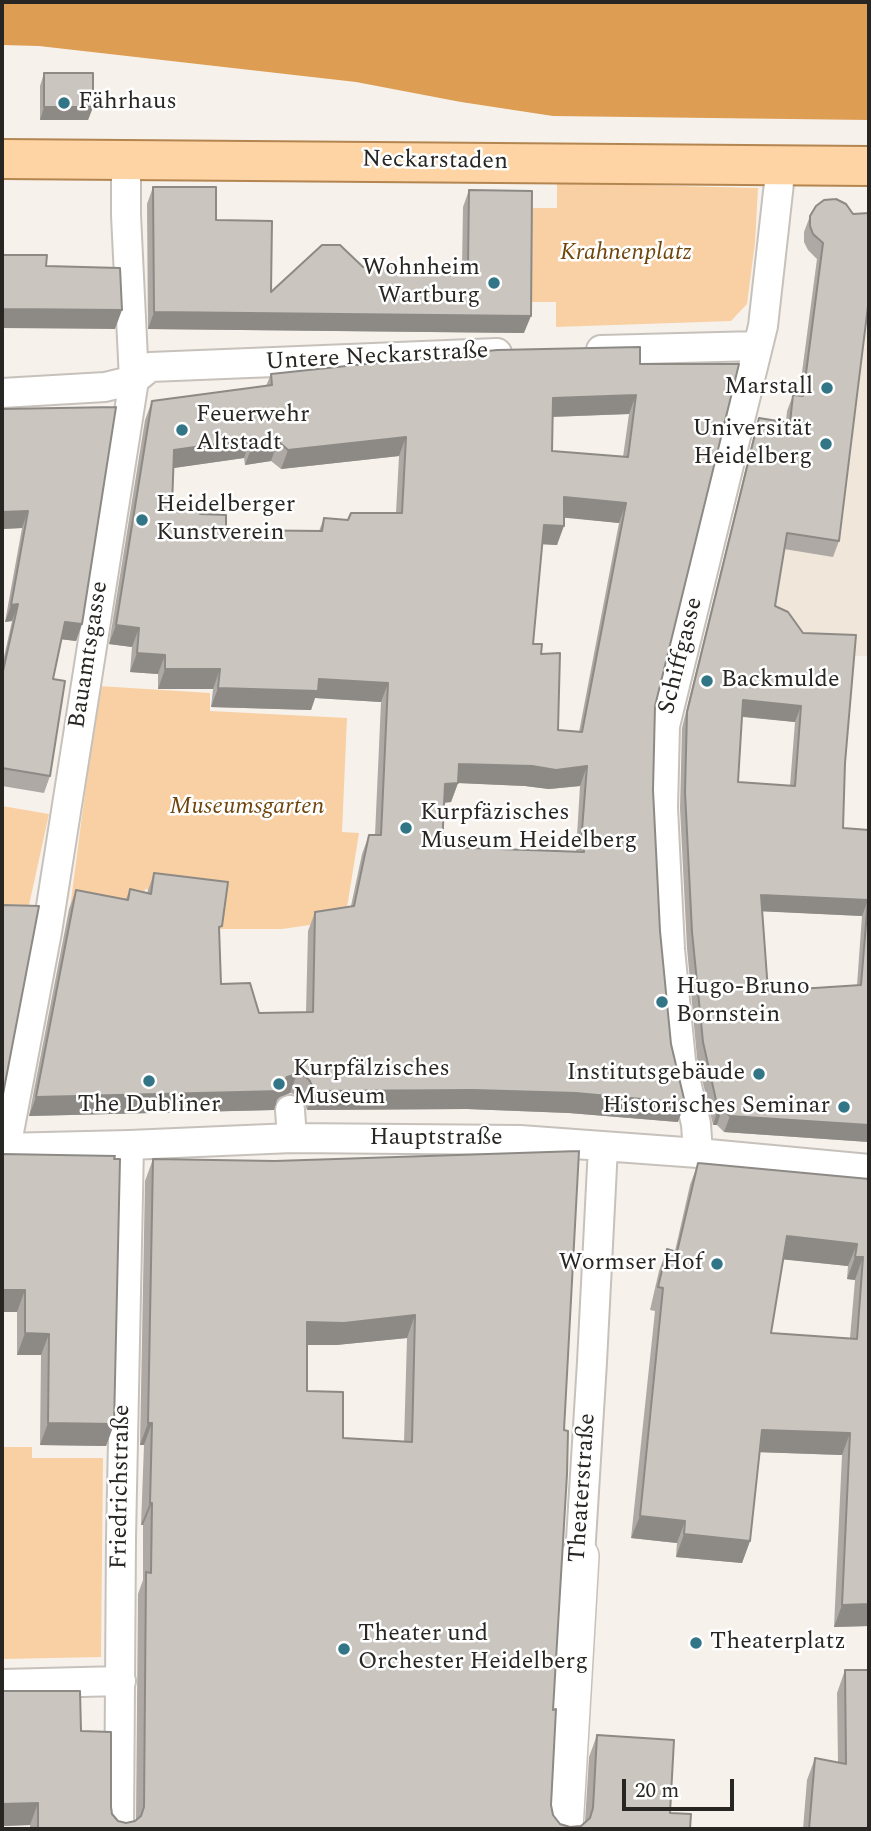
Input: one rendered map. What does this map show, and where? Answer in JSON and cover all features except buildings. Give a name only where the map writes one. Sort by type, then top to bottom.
[{"type":"main road","name":"Neckarstaden","points":[[2,159],[869,166]]},
{"type":"street","name":"Bauamtsgasse","points":[[4,1148],[47,932],[134,380],[126,159]]},
{"type":"street","name":"Schiffgasse","points":[[698,1153],[696,1124],[681,1062],[670,949],[663,808],[665,726],[758,346],[781,165]]},
{"type":"street","points":[[574,350],[758,346]]},
{"type":"street","name":"Untere Neckarstraße","points":[[2,393],[105,387],[134,380],[150,367],[523,352]]},
{"type":"street","name":"Hauptstraße","points":[[4,1148],[129,1145],[291,1124],[698,1153],[829,1152],[869,1169]]},
{"type":"street","name":"Friedrichstraße","points":[[118,1829],[129,1145]]},
{"type":"street","name":"Theaterstraße","points":[[564,1829],[593,1362],[603,1147]]},
{"type":"street","points":[[2,1684],[121,1681]]},
{"type":"shaded area","points":[[2,2],[869,2],[869,120],[553,116],[356,82],[39,46],[2,45]]},
{"type":"shaded area","name":"Universität Heidelberg","points":[[869,229],[869,656],[742,646],[797,411],[817,259],[804,242],[804,232]]},
{"type":"green space","name":"Krahnenplatz","points":[[557,183],[758,188],[755,243],[747,304],[731,321],[556,327],[556,302],[525,302],[526,208],[557,208]]},
{"type":"green space","name":"Museumsgarten","points":[[99,686],[210,693],[210,711],[347,718],[342,832],[359,833],[345,920],[282,929],[220,929],[223,899],[145,889],[142,908],[70,908]]},
{"type":"green space","points":[[2,806],[49,814],[24,928],[2,927]]},
{"type":"green space","points":[[2,1447],[32,1447],[32,1458],[103,1458],[101,1657],[2,1659]]},
{"type":"place","name":"Fährhaus","points":[[64,103]]},
{"type":"place","name":"Wohnheim Wartburg","points":[[494,283]]},
{"type":"place","name":"Marstall","points":[[827,388]]},
{"type":"place","name":"Feuerwehr Altstadt","points":[[182,430]]},
{"type":"place","name":"Universität Heidelberg","points":[[826,444]]},
{"type":"place","name":"Heidelberger Kunstverein","points":[[142,520]]},
{"type":"place","name":"Backmulde","points":[[707,681]]},
{"type":"place","name":"Kurpfäzisches Museum Heidelberg","points":[[406,828]]},
{"type":"place","name":"Hugo-Bruno Bornstein","points":[[662,1002]]},
{"type":"place","name":"Institutsgebäude","points":[[759,1074]]},
{"type":"place","name":"The Dubliner","points":[[149,1081]]},
{"type":"place","name":"Kurpfälzisches Museum","points":[[279,1084]]},
{"type":"place","name":"Historisches Seminar","points":[[844,1107]]},
{"type":"place","name":"Wormser Hof","points":[[717,1264]]},
{"type":"place","name":"Theaterplatz","points":[[696,1643]]},
{"type":"place","name":"Theater und Orchester Heidelberg","points":[[344,1649]]}]
